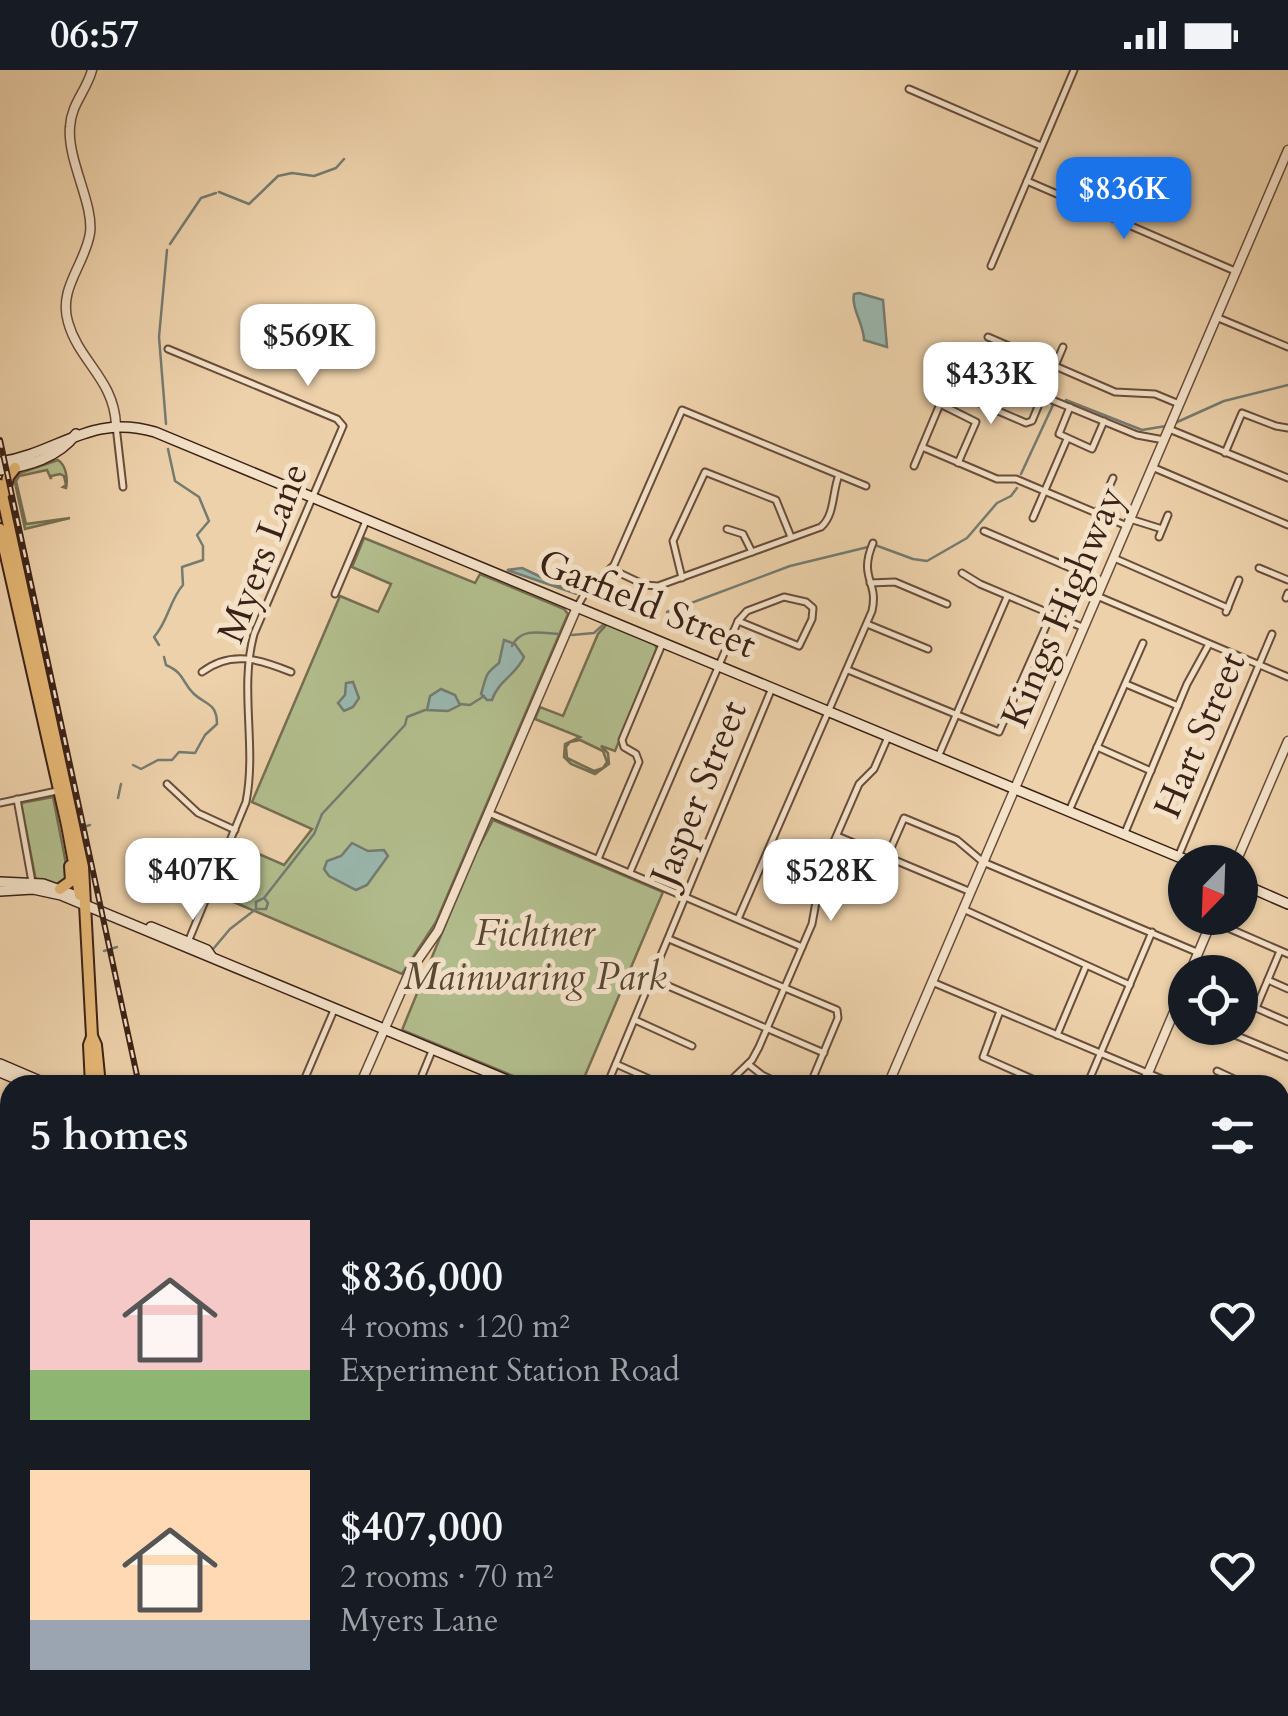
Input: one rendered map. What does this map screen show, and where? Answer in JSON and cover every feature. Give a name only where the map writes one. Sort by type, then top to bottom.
[{"type":"main road","name":"Garfield Street","points":[[0,462],[34,454],[76,434],[116,426],[154,432],[1168,853]]},
{"type":"main road","name":"Garfield Street","points":[[0,470],[52,454],[69,444],[76,434]]},
{"type":"main road","points":[[4,503],[7,482],[16,468]]},
{"type":"main road","points":[[0,485],[84,902],[96,1075]]},
{"type":"main road","points":[[0,529],[44,728],[50,735],[62,791],[56,803],[71,878],[68,885],[60,888]]},
{"type":"main road","points":[[0,882],[32,882],[60,888],[152,934],[494,1075]]},
{"type":"main road","points":[[0,891],[42,890],[84,902],[207,950],[211,956]]},
{"type":"main road","points":[[1258,892],[1288,904]]},
{"type":"main road","points":[[152,934],[188,942]]},
{"type":"main road","points":[[92,1036],[90,1056],[96,1075]]},
{"type":"street","points":[[92,70],[78,95],[70,128],[90,233],[66,294],[66,314],[71,332],[109,391],[123,488]]},
{"type":"street","points":[[992,266],[1074,70]]},
{"type":"street","points":[[909,88],[1042,146]]},
{"type":"street","name":"Kings Highway","points":[[892,1075],[1216,317],[1284,170],[1288,150]]},
{"type":"street","points":[[1027,181],[1236,271]]},
{"type":"street","points":[[1216,317],[1288,348]]},
{"type":"street","points":[[988,337],[1115,392],[1155,394],[1179,404]]},
{"type":"street","points":[[1055,366],[1063,347]]},
{"type":"street","name":"Myers Lane","points":[[168,348],[341,422],[342,430],[257,624],[248,659],[248,788],[236,830],[188,942]]},
{"type":"street","points":[[967,365],[1136,435],[1164,440]]},
{"type":"street","points":[[980,370],[968,398],[997,411],[1028,424],[1042,397]]},
{"type":"street","points":[[914,466],[941,403],[976,422],[958,462]]},
{"type":"street","points":[[1070,407],[1058,434],[1092,449],[1104,421]]},
{"type":"street","points":[[364,1075],[410,971],[438,930],[577,607],[585,593],[611,569],[682,410],[866,486]]},
{"type":"street","points":[[1225,453],[1241,414],[1288,428]]},
{"type":"street","points":[[1169,429],[1288,478]]},
{"type":"street","points":[[1033,518],[1067,438]]},
{"type":"street","points":[[922,447],[997,479],[1016,479],[1098,514],[1160,533],[1168,515]]},
{"type":"street","points":[[1152,467],[1288,525]]},
{"type":"street","points":[[682,578],[672,540],[705,472],[776,500],[792,538]]},
{"type":"street","points":[[611,569],[653,587],[821,528],[828,522],[832,490],[839,475]]},
{"type":"street","points":[[1086,540],[1113,478]]},
{"type":"street","points":[[335,594],[366,521]]},
{"type":"street","points":[[728,529],[742,534],[752,552]]},
{"type":"street","points":[[984,531],[1103,582]]},
{"type":"street","points":[[738,919],[867,624],[874,604],[865,566],[872,546]]},
{"type":"street","points":[[1114,558],[1227,610],[1239,580]]},
{"type":"street","points":[[1259,568],[1288,580]]},
{"type":"street","points":[[962,573],[1083,628]]},
{"type":"street","points":[[870,583],[895,582],[947,604]]},
{"type":"street","points":[[938,757],[1007,596]]},
{"type":"street","points":[[1097,596],[1288,677]]},
{"type":"street","points":[[630,872],[738,621],[748,611],[786,597],[806,602],[814,610],[798,646],[738,621]]},
{"type":"street","points":[[848,670],[1000,732],[1052,614]]},
{"type":"street","points":[[867,624],[928,649]]},
{"type":"street","name":"Hart Street","points":[[1183,845],[1272,634]]},
{"type":"street","points":[[598,859],[638,762],[622,740],[664,642]]},
{"type":"street","points":[[1069,811],[1143,643]]},
{"type":"street","points":[[1124,834],[1209,644]]},
{"type":"street","points":[[202,672],[220,660],[248,659],[291,672]]},
{"type":"street","points":[[1126,684],[1178,706]]},
{"type":"street","name":"Jasper Street","points":[[611,1075],[772,688]]},
{"type":"street","points":[[736,1075],[748,1064],[767,1028],[815,916],[822,870],[858,784],[874,769],[888,737]]},
{"type":"street","points":[[1243,845],[1288,742]]},
{"type":"street","points":[[1096,748],[1151,771]]},
{"type":"street","points":[[167,784],[198,813],[236,830]]},
{"type":"street","points":[[0,803],[62,791]]},
{"type":"street","points":[[17,799],[32,882]]},
{"type":"street","points":[[489,813],[802,947]]},
{"type":"street","points":[[888,857],[904,818],[957,840],[984,862],[1198,953],[1206,935]]},
{"type":"street","points":[[837,836],[970,892]]},
{"type":"street","points":[[963,910],[1130,985]]},
{"type":"street","points":[[1092,1075],[1152,932]]},
{"type":"street","points":[[1247,935],[1284,952],[1258,1003]]},
{"type":"street","points":[[669,939],[819,1001],[839,1013],[814,1075]]},
{"type":"street","points":[[1057,1035],[1086,966]]},
{"type":"street","points":[[652,979],[824,1053]]},
{"type":"street","points":[[1268,980],[1288,988]]},
{"type":"street","points":[[932,982],[1153,1075]]},
{"type":"street","points":[[308,1075],[334,1008]]},
{"type":"street","points":[[1258,1009],[1288,1022]]},
{"type":"street","points":[[1000,1011],[983,1057],[1022,1075]]},
{"type":"street","points":[[635,1020],[692,1046]]},
{"type":"street","points":[[1148,1073],[1168,1027]]},
{"type":"street","points":[[1258,1044],[1288,1057]]},
{"type":"street","points":[[422,1075],[433,1050]]},
{"type":"street","points":[[616,1064],[641,1075]]},
{"type":"street","points":[[748,1064],[762,1075]]},
{"type":"street","points":[[1217,1072],[1224,1075]]},
{"type":"green space","points":[[58,460],[66,472],[66,488],[64,476],[51,479],[47,470],[19,476],[16,481],[26,524],[70,518],[25,529],[14,478]]},
{"type":"green space","points":[[364,538],[475,583],[480,574],[568,614],[436,922],[402,974],[215,894],[236,844],[284,865],[312,829],[252,802],[340,596],[378,612],[391,584],[352,567]]},
{"type":"green space","points":[[607,624],[657,648],[615,751],[601,746],[608,753],[609,764],[595,774],[564,757],[565,744],[580,737],[535,719],[540,707],[563,716],[598,634]],"holes":[[[580,740],[603,751],[607,762],[594,771],[567,758],[566,747]]]},
{"type":"green space","points":[[53,797],[68,874],[67,881],[57,887],[36,881],[21,803]]},
{"type":"green space","name":"Fichtner Mainwaring Park","points":[[493,820],[663,892],[585,1075],[511,1075],[402,1030],[471,862]]},
{"type":"water","points":[[854,294],[883,300],[887,347],[864,340],[854,299]]},
{"type":"water","points":[[522,568],[577,594],[507,570]]},
{"type":"water","points":[[504,640],[515,644],[524,657],[492,700],[487,700],[481,694],[487,676],[499,663]]},
{"type":"water","points":[[353,682],[359,698],[344,711],[338,703],[345,695],[346,683]]},
{"type":"water","points":[[441,689],[455,695],[460,705],[448,711],[427,710],[430,696]]},
{"type":"water","points":[[352,843],[368,851],[384,850],[388,856],[367,885],[356,890],[329,876],[324,869],[327,861],[341,856]]},
{"type":"waterway","points":[[219,192],[249,204],[278,176],[314,176],[336,168],[344,159]]},
{"type":"waterway","points":[[170,244],[201,198],[216,193]]},
{"type":"waterway","points":[[166,424],[159,337],[167,250]]},
{"type":"waterway","points":[[1175,423],[1224,401],[1288,385]]},
{"type":"waterway","points":[[1066,400],[1142,430],[1166,426]]},
{"type":"waterway","points":[[1021,474],[1053,405]]},
{"type":"waterway","points":[[159,645],[154,637],[183,585],[182,567],[203,560],[203,546],[197,535],[209,521],[199,497],[175,481],[168,449]]},
{"type":"waterway","points":[[875,545],[927,561],[967,538],[997,503],[1017,488]]},
{"type":"waterway","points":[[667,612],[790,566],[868,547]]},
{"type":"waterway","points":[[572,635],[594,633],[604,624]]},
{"type":"waterway","points":[[512,646],[526,634],[559,634]]},
{"type":"waterway","points":[[133,765],[141,769],[158,760],[172,760],[179,752],[195,753],[217,724],[213,708],[166,665],[164,657]]},
{"type":"waterway","points":[[460,704],[470,705],[484,696]]},
{"type":"waterway","points":[[214,948],[230,929],[256,909],[256,902],[264,898],[314,834],[322,814],[405,725],[407,717],[425,710]]},
{"type":"waterway","points":[[118,798],[121,784]]},
{"type":"waterway","points":[[257,909],[266,909],[265,899]]},
{"type":"waterway","points":[[104,951],[117,947]]},
{"type":"railway","points":[[0,440],[137,1075]]}]
